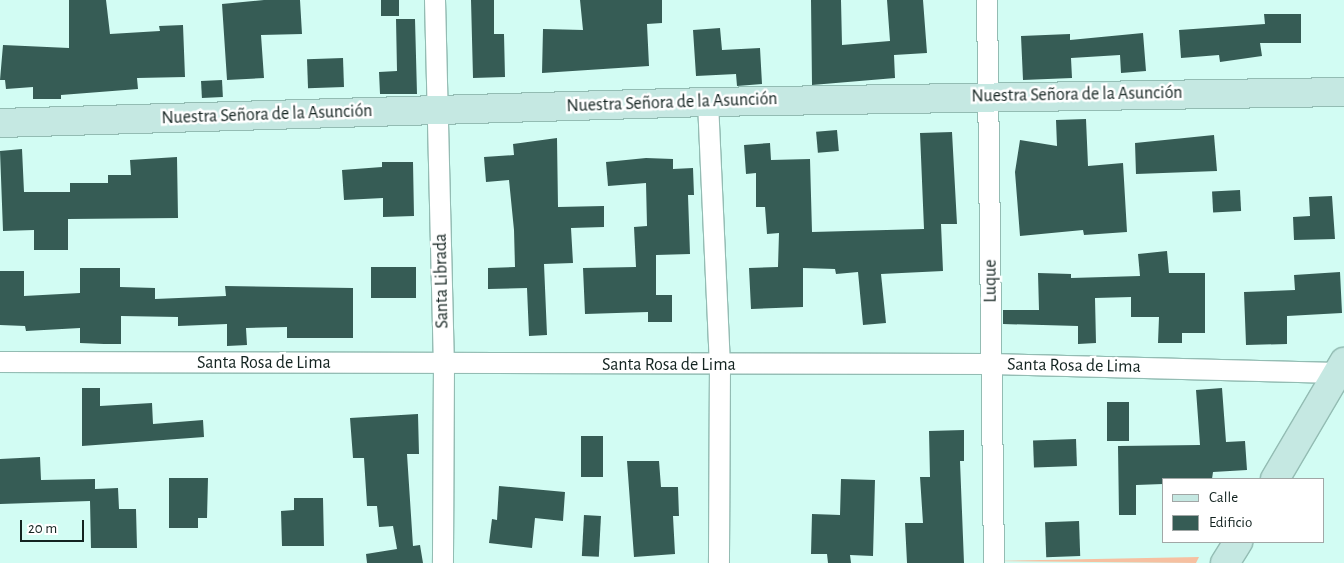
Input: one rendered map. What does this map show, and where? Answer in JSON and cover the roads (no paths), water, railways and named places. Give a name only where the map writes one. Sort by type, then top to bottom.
[{"type":"street","name":"Santa Librada","points":[[435,0],[444,364],[443,563]]},
{"type":"street","name":"Luque","points":[[987,0],[991,95],[991,364],[994,563]]},
{"type":"street","name":"Nuestra Señora de la Asunción","points":[[0,123],[991,95],[1344,92]]},
{"type":"street","points":[[708,102],[720,365],[720,563]]},
{"type":"street","name":"Santa Rosa de Lima","points":[[0,362],[720,365],[991,364],[1341,367]]},
{"type":"street","points":[[1276,478],[1341,367]]},
{"type":"street","points":[[1225,563],[1237,543]]}]
